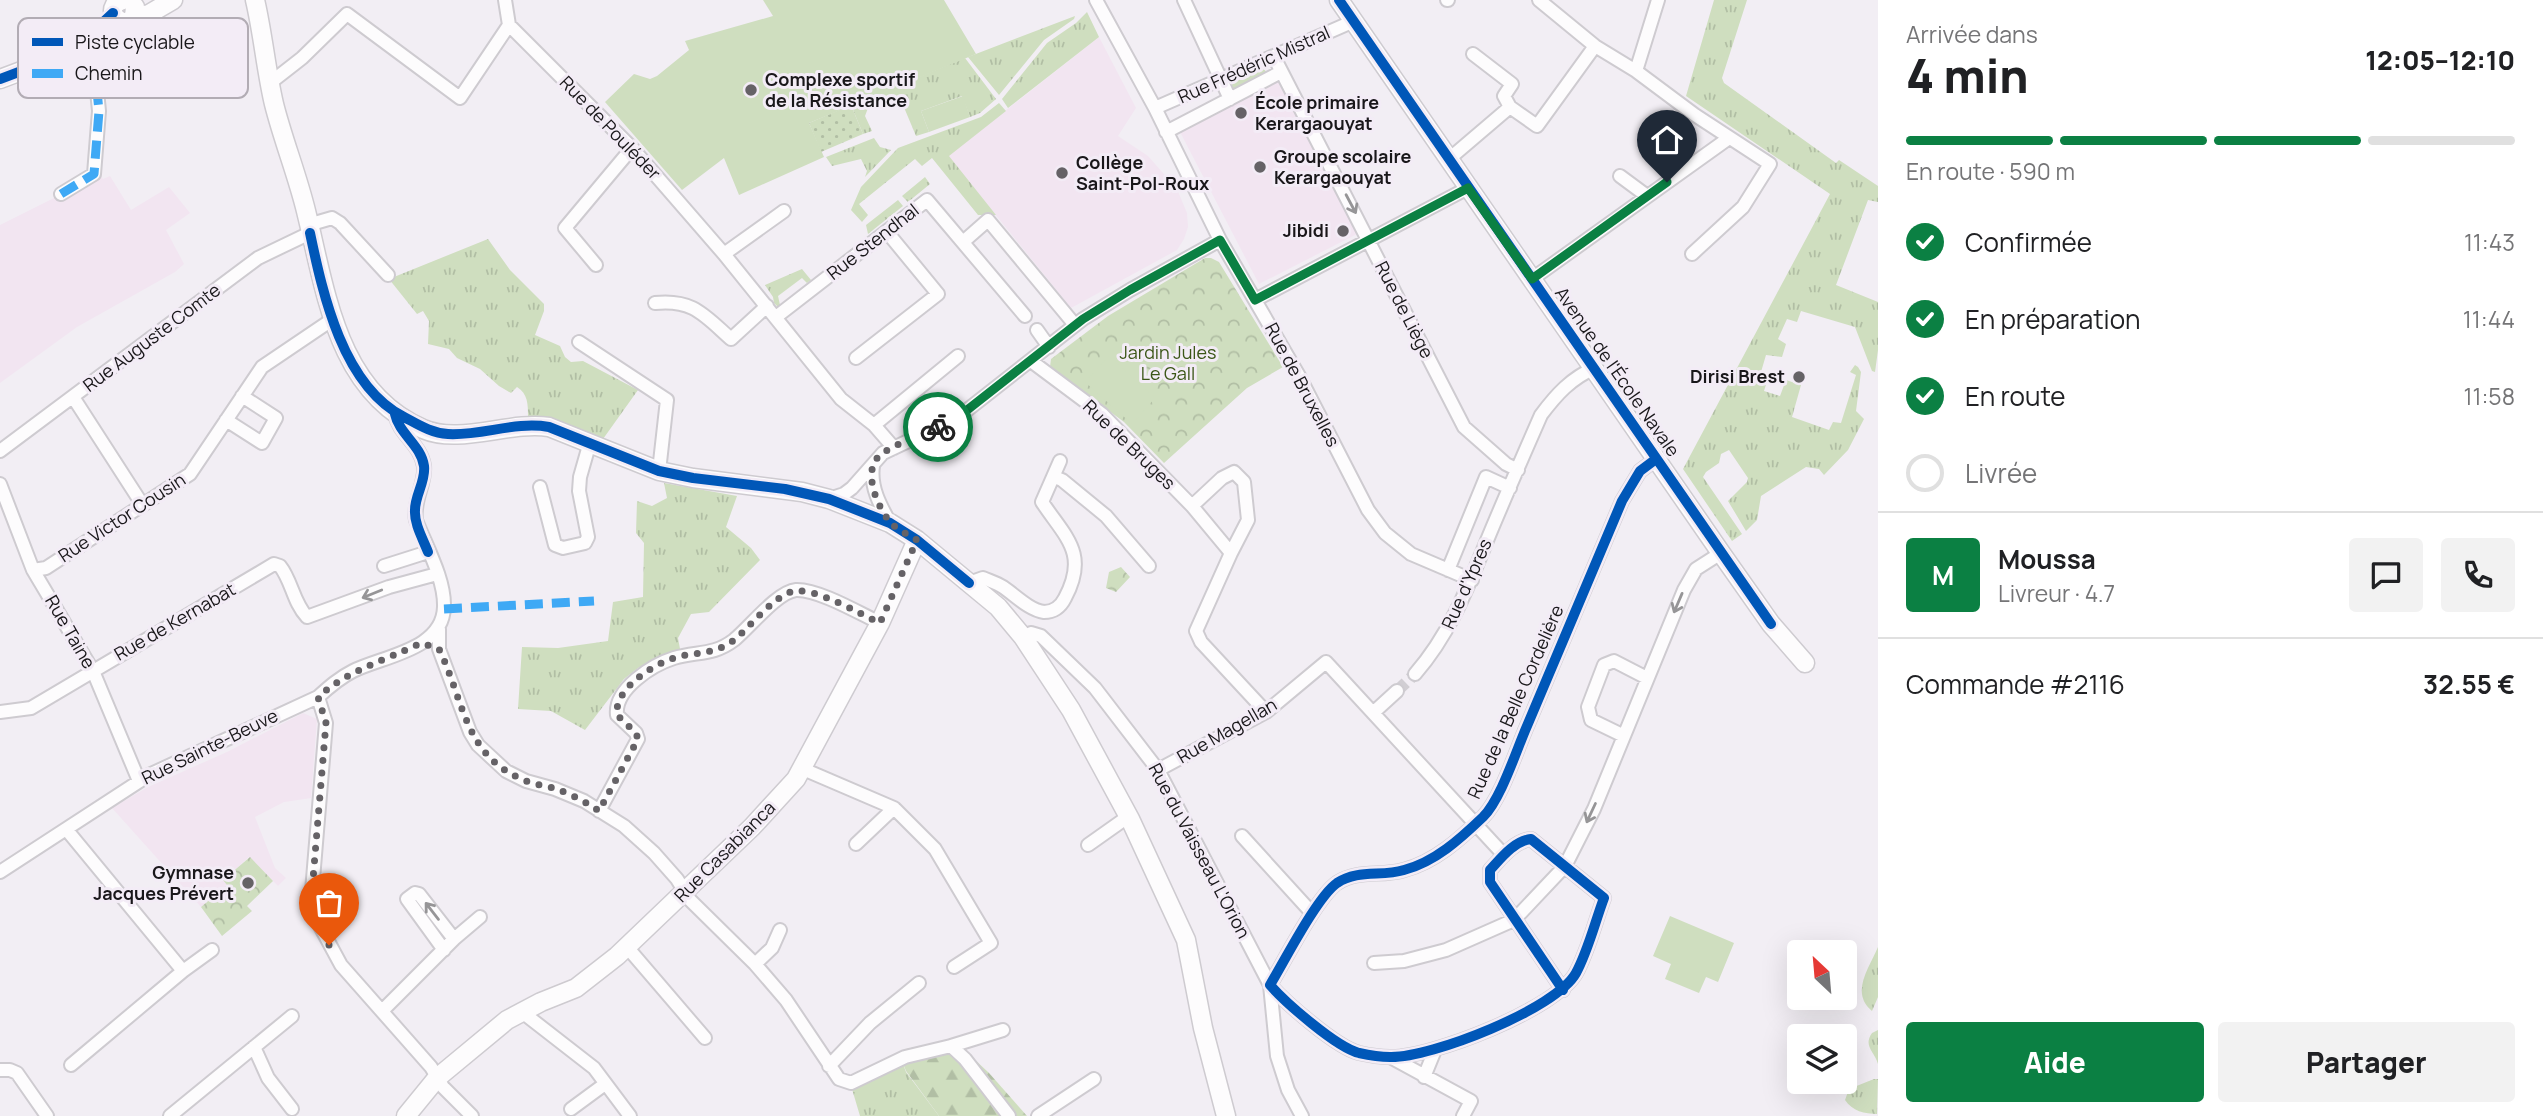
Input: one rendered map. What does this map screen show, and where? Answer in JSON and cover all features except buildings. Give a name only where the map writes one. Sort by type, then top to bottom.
[{"type":"street","points":[[255,0],[282,136],[293,165],[333,319],[351,361],[375,397],[395,414],[424,429],[447,434],[533,425],[549,427],[659,471],[693,478],[785,489],[829,499],[891,523],[917,540],[998,607],[1023,636],[1071,710],[1129,816],[1186,940],[1221,1114]]},
{"type":"street","points":[[271,83],[302,58],[347,14],[349,0]]},
{"type":"street","points":[[347,14],[460,98],[509,25],[505,0]]},
{"type":"street","name":"Rue de Bruxelles","points":[[1096,0],[1155,108],[1220,240],[1298,376],[1368,510],[1385,533],[1411,554],[1472,580]]},
{"type":"street","points":[[1184,0],[1230,99]]},
{"type":"street","name":"Avenue de l'École Navale","points":[[1339,0],[1721,553],[1771,624],[1805,663]]},
{"type":"street","points":[[1539,0],[1595,46],[1636,71],[1770,164],[1743,207],[1692,254]]},
{"type":"street","points":[[1636,71],[1658,0]]},
{"type":"street","points":[[122,8],[149,14],[167,3]]},
{"type":"street","name":"Rue Frédéric Mistral","points":[[1155,108],[1354,21]]},
{"type":"street","name":"Rue de Pouléder","points":[[509,25],[632,148],[724,254],[842,399],[874,425],[894,448]]},
{"type":"street","points":[[1473,54],[1512,84],[1504,96],[1510,107],[1537,126],[1595,46]]},
{"type":"street","name":"Rue de Liège","points":[[1274,57],[1464,427],[1506,464],[1518,470]]},
{"type":"street","points":[[0,79],[18,72]]},
{"type":"street","name":"Rue Frédéric Mistral","points":[[1166,132],[1281,72]]},
{"type":"street","points":[[61,194],[94,174],[98,98]]},
{"type":"street","points":[[1449,159],[1510,107]]},
{"type":"street","points":[[1532,279],[1729,138]]},
{"type":"street","points":[[596,265],[565,228],[632,148]]},
{"type":"street","points":[[1620,176],[1647,196]]},
{"type":"street","points":[[1255,300],[1468,188]]},
{"type":"street","name":"Rue Stendhal","points":[[776,317],[927,200],[1025,316]]},
{"type":"street","points":[[724,254],[783,211]]},
{"type":"street","points":[[309,229],[332,218],[340,223],[388,275]]},
{"type":"street","points":[[963,242],[988,220],[1075,326]]},
{"type":"street","name":"Rue Auguste Comte","points":[[0,452],[258,258],[309,229]]},
{"type":"street","points":[[856,358],[938,295],[887,232]]},
{"type":"street","points":[[829,499],[852,488],[883,453],[957,418],[1075,326],[1130,290],[1220,240]]},
{"type":"street","points":[[655,303],[676,301],[698,310],[731,339],[766,306]]},
{"type":"street","name":"Rue Victor Cousin","points":[[33,570],[46,568],[190,474],[262,367],[333,319]]},
{"type":"street","points":[[1037,330],[1049,347]]},
{"type":"street","points":[[579,342],[667,400],[659,471]]},
{"type":"street","points":[[874,425],[958,356]]},
{"type":"street","name":"Rue de Bruges","points":[[1031,360],[1102,414],[1192,506],[1231,553]]},
{"type":"street","name":"Rue d'Ypres","points":[[1415,674],[1450,626],[1541,415],[1558,392],[1595,368]]},
{"type":"street","points":[[226,420],[262,443],[276,418],[242,396]]},
{"type":"street","points":[[73,397],[142,504]]},
{"type":"street","points":[[395,414],[398,424],[421,456],[425,469],[414,509],[437,574],[444,609],[439,629],[439,649],[470,732],[489,757],[506,771],[526,781],[555,789],[599,811],[624,826],[654,853],[690,900],[755,964],[786,1000],[839,1079],[851,1083],[905,1057],[1003,1030]]},
{"type":"street","points":[[540,487],[555,545],[563,548],[585,543],[588,537],[579,491],[590,442]]},
{"type":"street","name":"Rue de la Belle Cordelière","points":[[1270,985],[1312,914],[1335,884],[1368,872],[1390,873],[1417,865],[1450,846],[1491,807],[1622,500],[1640,471],[1656,459]]},
{"type":"street","points":[[969,583],[983,578],[1000,584],[1029,606],[1042,612],[1061,606],[1073,584],[1076,562],[1068,537],[1042,502],[1060,461]]},
{"type":"street","points":[[874,462],[872,474],[875,493],[891,523]]},
{"type":"street","points":[[1192,506],[1222,478],[1234,472],[1244,482],[1248,520],[1196,631],[1201,642],[1266,712]]},
{"type":"street","points":[[1054,477],[1062,480],[1107,516],[1149,566]]},
{"type":"street","name":"Rue d'Ypres","points":[[1448,570],[1486,477],[1510,488]]},
{"type":"street","name":"Rue Taine","points":[[0,484],[33,570],[93,671],[139,781]]},
{"type":"street","name":"Rue Casabianca","points":[[406,1116],[437,1078],[492,1031],[522,1012],[587,981],[627,947],[752,827],[803,769],[880,623],[917,540]]},
{"type":"street","points":[[384,566],[428,552]]},
{"type":"street","points":[[1374,963],[1404,961],[1446,950],[1514,920],[1566,866],[1594,809],[1684,590],[1696,569],[1721,553]]},
{"type":"street","name":"Rue de Kernabat","points":[[0,712],[31,708],[274,564],[285,572],[300,609],[307,617],[389,587],[437,574]]},
{"type":"street","points":[[599,811],[638,739],[636,733],[617,715],[617,704],[626,690],[656,666],[674,658],[718,650],[751,626],[779,597],[791,591],[814,593],[880,623]]},
{"type":"street","name":"Rue Sainte-Beuve","points":[[0,872],[139,781],[318,697],[333,683],[354,671],[421,643],[439,629]]},
{"type":"street","name":"Rue du Vaisseau L'Orion","points":[[1023,636],[1031,633],[1041,636],[1095,688],[1158,770],[1270,985],[1277,1056],[1288,1090],[1302,1116]]},
{"type":"street","points":[[421,643],[439,649]]},
{"type":"street","points":[[1623,736],[1591,720],[1588,707],[1600,675],[1605,665],[1614,661],[1647,678]]},
{"type":"street","name":"Rue Magellan","points":[[1158,770],[1266,712],[1326,663],[1374,712]]},
{"type":"street","points":[[1397,691],[1374,712],[1504,855]]},
{"type":"street","points":[[318,697],[326,723],[311,903],[314,915],[341,965],[472,1116]]},
{"type":"street","points":[[803,769],[894,808],[934,849],[991,943],[954,967]]},
{"type":"street","points":[[856,844],[894,808]]},
{"type":"street","points":[[1088,845],[1129,816]]},
{"type":"street","points":[[66,829],[183,971]]},
{"type":"street","points":[[1242,836],[1312,914]]},
{"type":"street","points":[[1270,985],[1283,1000],[1323,1032],[1356,1052],[1392,1058],[1435,1050],[1502,1026],[1563,990],[1576,974],[1604,898],[1531,839],[1523,840],[1504,855],[1490,870],[1490,882],[1563,990]]},
{"type":"street","points":[[444,950],[407,899],[415,893],[419,894],[454,939]]},
{"type":"street","points":[[382,1011],[480,916]]},
{"type":"street","points":[[755,964],[772,948],[780,930]]},
{"type":"street","points":[[627,947],[705,1038]]},
{"type":"street","points":[[71,1065],[212,950]]},
{"type":"street","points":[[829,1066],[870,1023],[919,983]]},
{"type":"street","points":[[522,1012],[594,1068],[630,1116]]},
{"type":"street","points":[[170,1116],[292,1016]]},
{"type":"street","points":[[951,1046],[965,1059],[1009,1116]]},
{"type":"street","points":[[254,1047],[268,1078],[292,1109]]},
{"type":"street","points":[[1424,1077],[1435,1050]]},
{"type":"street","points":[[1392,1058],[1471,1101],[1463,1116]]},
{"type":"street","points":[[0,1070],[17,1073],[47,1116]]},
{"type":"street","points":[[1038,1116],[1094,1079]]},
{"type":"street","points":[[571,1109],[605,1084]]},
{"type":"shaded area","name":"Collège Saint-Pol-Roux","points":[[1099,37],[1136,108],[1118,136],[1148,156],[1177,189],[1187,213],[1188,227],[1177,250],[1071,308],[948,156]]},
{"type":"shaded area","name":"Groupe scolaire Kerargaouyat","points":[[1277,80],[1357,234],[1259,284],[1179,130]]},
{"type":"shaded area","points":[[100,175],[103,179],[110,176],[131,210],[169,187],[190,213],[166,230],[184,264],[175,272],[77,327],[0,383],[0,225]]},
{"type":"shaded area","points":[[303,713],[317,719],[311,798],[284,802],[255,817],[275,868],[286,878],[278,886],[249,857],[224,880],[228,885],[201,907],[112,808],[148,787],[227,752]]},
{"type":"green space","name":"Complexe sportif de la Résistance","points":[[763,0],[944,0],[976,54],[809,123],[824,157],[739,195],[724,158],[682,190],[605,102],[634,74],[650,79],[657,76],[689,50],[685,41],[773,16]]},
{"type":"green space","points":[[1714,0],[1747,0],[1722,78],[1724,83],[1836,163],[1839,160],[1878,186],[1878,202],[1868,200],[1836,285],[1878,302],[1875,372],[1872,371],[1855,327],[1801,311],[1797,322],[1787,319],[1778,339],[1786,344],[1782,357],[1766,355],[1761,372],[1769,375],[1764,391],[1780,396],[1786,380],[1801,385],[1792,417],[1829,430],[1833,422],[1841,423],[1856,375],[1850,372],[1855,365],[1861,372],[1856,411],[1864,419],[1848,450],[1824,475],[1819,469],[1806,467],[1761,496],[1757,520],[1746,531],[1728,501],[1748,478],[1729,450],[1721,454],[1719,463],[1703,477],[1742,534],[1732,541],[1683,469],[1830,194],[1686,96]]},
{"type":"green space","points":[[1087,12],[1099,37],[1008,108],[1002,99],[1047,43]]},
{"type":"green space","points":[[1075,16],[1044,40],[999,95],[968,57]]},
{"type":"green space","points":[[965,58],[996,99],[980,113],[970,117],[962,96],[921,111],[929,132],[916,136],[903,105],[895,98],[868,108],[865,116],[872,131],[863,134],[851,105]]},
{"type":"green space","points":[[1264,69],[1267,73],[1232,91],[1229,83]]},
{"type":"green space","points":[[963,96],[970,117],[929,132],[921,111]]},
{"type":"green space","points":[[999,103],[1006,111],[949,156],[996,215],[978,215],[932,158],[922,166],[915,159],[859,204],[868,215],[862,222],[851,210],[861,187],[898,148],[981,117]]},
{"type":"green space","points":[[851,105],[863,134],[821,152],[809,123]]},
{"type":"green space","points":[[874,138],[880,147],[891,150],[865,177],[867,171],[861,159],[832,166],[826,157]]},
{"type":"green space","points":[[925,177],[930,184],[908,202],[902,196]]},
{"type":"green space","points":[[898,200],[903,206],[868,234],[866,225]]},
{"type":"green space","points":[[488,239],[510,270],[544,304],[535,335],[560,346],[565,357],[571,362],[583,361],[638,390],[603,439],[557,422],[528,417],[525,396],[517,387],[511,393],[480,369],[457,358],[449,349],[428,344],[429,321],[423,311],[417,314],[389,279]]},
{"type":"green space","name":"Jardin Jules Le Gall","points":[[1205,258],[1219,262],[1283,367],[1247,388],[1164,463],[1124,422],[1050,367],[1051,359],[1108,316]]},
{"type":"green space","points":[[802,269],[811,280],[807,283],[802,278],[778,296],[778,307],[765,285]]},
{"type":"green space","points":[[1109,356],[1155,398],[1132,424],[1085,382]]},
{"type":"green space","points":[[664,483],[737,496],[726,527],[751,548],[760,560],[709,612],[691,614],[678,638],[680,649],[638,668],[624,679],[585,730],[551,711],[518,709],[522,647],[558,648],[608,641],[613,602],[643,597],[644,543],[636,533],[637,501],[652,506],[667,498]]},
{"type":"green space","points":[[1121,567],[1130,577],[1116,592],[1106,588],[1109,572]]},
{"type":"green space","points":[[250,857],[273,881],[247,906],[252,911],[222,936],[201,907],[227,885],[223,880]]},
{"type":"green space","points":[[1670,916],[1734,943],[1718,982],[1706,977],[1699,993],[1665,979],[1671,964],[1653,956]]},
{"type":"green space","points":[[1878,947],[1878,997],[1872,1011],[1862,996],[1862,988]]},
{"type":"green space","points":[[1878,1030],[1878,1064],[1869,1042],[1872,1033]]},
{"type":"green space","points":[[953,1039],[989,1073],[1027,1116],[939,1116],[906,1071],[900,1056],[906,1049]]},
{"type":"green space","points":[[900,1056],[906,1072],[939,1116],[860,1116],[852,1089]]},
{"type":"green space","points":[[1878,1079],[1877,1114],[1859,1111],[1845,1100],[1847,1094],[1857,1094],[1857,1086]]},
{"type":"tunnel","points":[[1397,691],[1415,674]]},
{"type":"marked path","points":[[61,194],[94,174],[98,98]]},
{"type":"marked path","points":[[444,609],[594,601]]},
{"type":"cycle path","points":[[1339,0],[1771,624]]},
{"type":"cycle path","points":[[108,18],[113,13]]},
{"type":"cycle path","points":[[0,79],[18,72]]},
{"type":"cycle path","points":[[310,233],[329,310],[351,362],[365,384],[383,403],[415,423],[448,434],[524,426],[549,427],[659,471],[693,478],[785,489],[829,499],[890,523],[917,540],[969,583]]},
{"type":"cycle path","points":[[395,414],[401,428],[419,452],[424,466],[415,515],[428,552]]},
{"type":"cycle path","points":[[1563,990],[1490,882],[1490,870],[1503,855],[1519,843],[1531,839],[1604,898],[1576,973],[1564,987],[1544,1001],[1519,1016],[1434,1049],[1409,1055],[1378,1056],[1349,1049],[1325,1034],[1270,985],[1311,915],[1337,883],[1353,876],[1404,870],[1437,856],[1490,809],[1508,774],[1622,501],[1640,471],[1656,459]]},
{"type":"way so far","points":[[329,945],[311,903],[326,723],[318,697],[333,683],[354,671],[421,643],[439,649],[470,732],[489,757],[506,771],[526,781],[555,789],[599,811],[638,739],[636,733],[617,715],[617,704],[626,690],[656,666],[674,658],[718,650],[751,626],[779,597],[791,591],[814,593],[880,623],[917,540],[891,523],[877,500],[872,474],[874,462],[883,453],[938,427]]},
{"type":"place","name":"Complexe sportif de la Résistance","points":[[751,90]]},
{"type":"place","name":"École primaire Kerargaouyat","points":[[1241,113]]},
{"type":"place","name":"Groupe scolaire Kerargaouyat","points":[[1260,167]]},
{"type":"place","name":"Collège Saint-Pol-Roux","points":[[1062,173]]},
{"type":"place","name":"Jibidi","points":[[1343,231]]},
{"type":"place","name":"Dirisi Brest","points":[[1799,377]]},
{"type":"place","name":"Gymnase Jacques Prévert","points":[[248,883]]},
{"type":"route","points":[[938,427],[957,418],[1083,319],[1220,240],[1255,300],[1468,188],[1532,279],[1667,182]]}]
